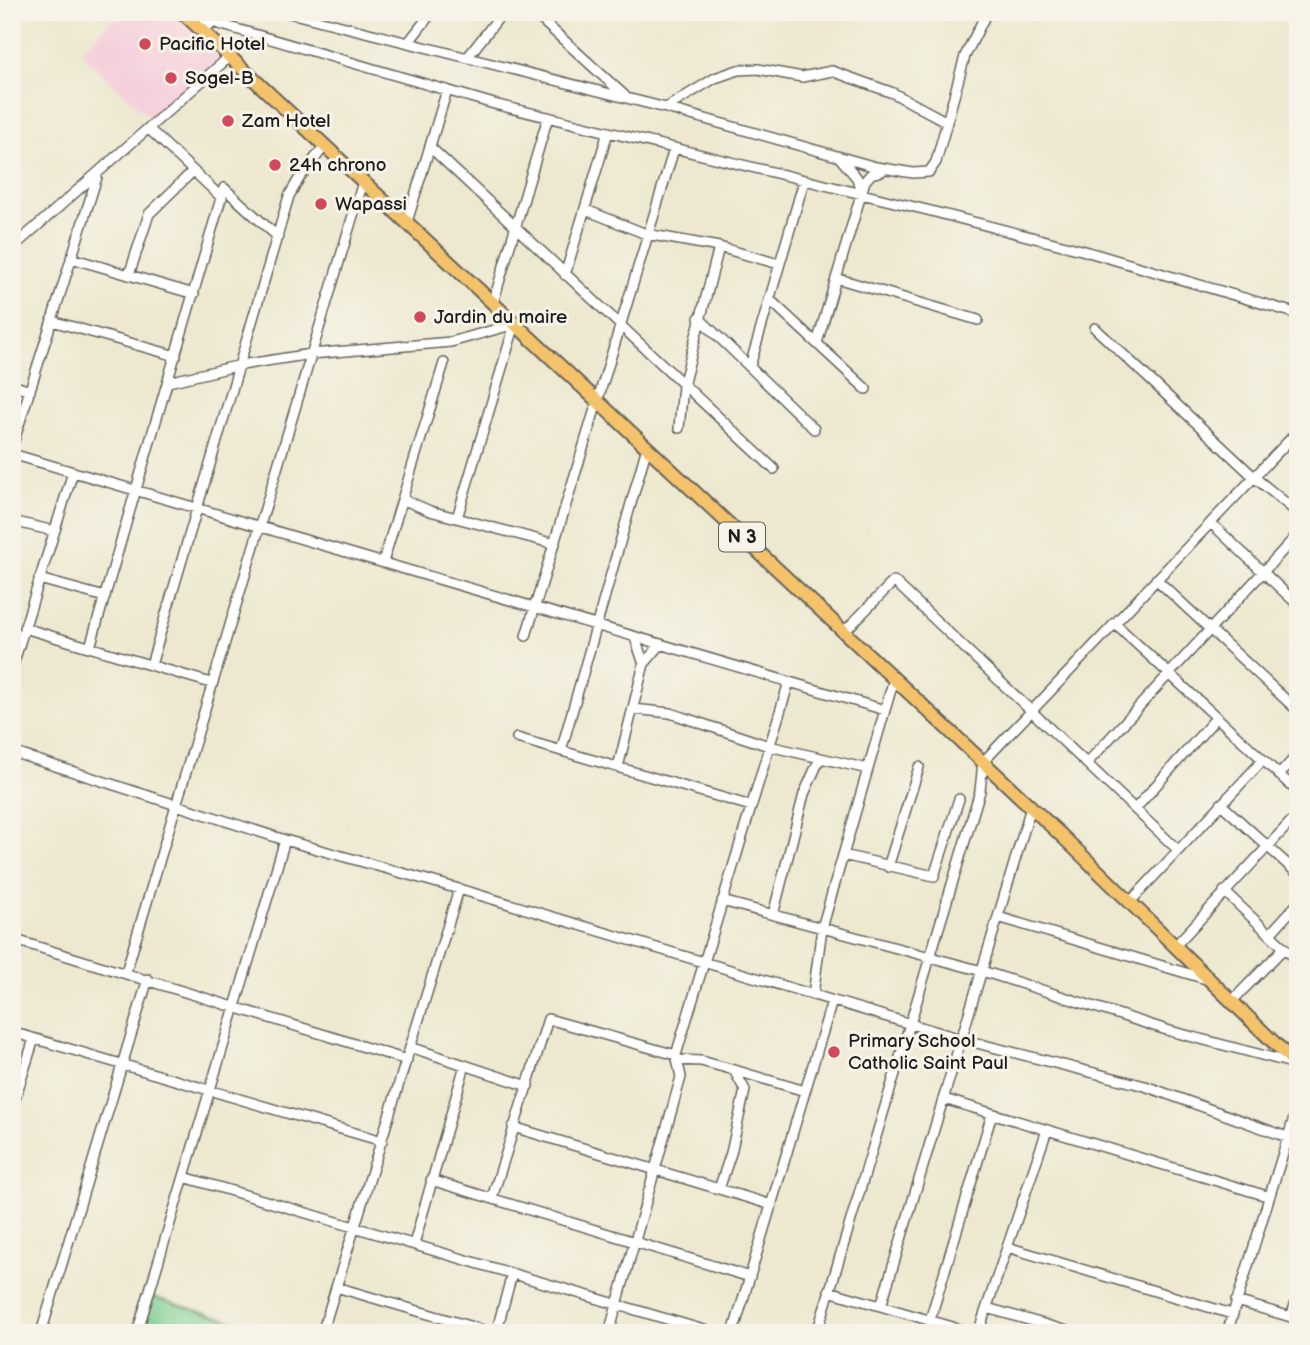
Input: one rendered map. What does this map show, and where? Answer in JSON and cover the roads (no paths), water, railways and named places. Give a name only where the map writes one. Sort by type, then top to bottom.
[{"type":"main road","name":"N 3","points":[[181,12],[206,28],[228,58],[407,222],[1031,807],[1297,1065]]},
{"type":"street","points":[[206,28],[229,12]]},
{"type":"street","points":[[286,12],[304,14],[666,108],[840,158],[890,170],[929,172],[936,162],[965,57],[988,12]]},
{"type":"street","points":[[408,43],[431,12]]},
{"type":"street","points":[[467,58],[503,12]]},
{"type":"street","points":[[533,12],[628,99]]},
{"type":"street","points":[[206,28],[674,149],[1085,251],[1298,314]]},
{"type":"street","points":[[12,248],[228,58]]},
{"type":"street","points":[[666,108],[715,78],[738,70],[752,68],[802,77],[832,71],[893,93],[947,122]]},
{"type":"street","points":[[407,222],[447,90]]},
{"type":"street","points":[[493,303],[548,117]]},
{"type":"street","points":[[149,129],[222,198]]},
{"type":"street","points":[[565,275],[608,132]]},
{"type":"street","points":[[151,665],[295,184],[324,147]]},
{"type":"street","points":[[430,147],[774,469]]},
{"type":"street","points":[[526,636],[674,149]]},
{"type":"street","points":[[840,158],[857,178],[860,195]]},
{"type":"street","points":[[817,343],[860,195],[871,174],[890,170]]},
{"type":"street","points":[[129,275],[149,214],[193,171]]},
{"type":"street","points":[[12,447],[97,176]]},
{"type":"street","points":[[750,366],[804,181]]},
{"type":"street","points":[[126,972],[363,182]]},
{"type":"street","points":[[90,647],[224,188],[278,237]]},
{"type":"street","points":[[586,210],[646,234],[719,247],[779,264]]},
{"type":"street","points":[[679,428],[683,386],[719,247]]},
{"type":"street","points":[[71,258],[194,294]]},
{"type":"street","points":[[836,278],[978,320]]},
{"type":"street","points":[[769,299],[866,389]]},
{"type":"street","points":[[699,318],[814,429]]},
{"type":"street","points":[[52,321],[176,356]]},
{"type":"street","points":[[168,383],[241,365],[310,354],[451,342],[515,324]]},
{"type":"street","points":[[457,518],[515,324]]},
{"type":"street","points":[[1095,328],[1254,477],[1298,513]]},
{"type":"street","points":[[383,562],[444,362]]},
{"type":"street","points":[[12,385],[30,391]]},
{"type":"street","points":[[817,1333],[980,791],[983,762],[1298,430]]},
{"type":"street","points":[[561,751],[647,447]]},
{"type":"street","points":[[12,454],[885,710]]},
{"type":"street","points":[[12,668],[73,472]]},
{"type":"street","points":[[402,499],[457,518],[555,544]]},
{"type":"street","points":[[12,521],[54,531]]},
{"type":"street","points":[[1211,523],[1298,606]]},
{"type":"street","points":[[1087,763],[1298,534]]},
{"type":"street","points":[[40,579],[105,597]]},
{"type":"street","points":[[1156,579],[1298,711]]},
{"type":"street","points":[[844,632],[894,581],[1178,850]]},
{"type":"street","points":[[1114,624],[1298,792]]},
{"type":"street","points":[[24,628],[211,683]]},
{"type":"street","points":[[635,638],[644,664]]},
{"type":"street","points":[[618,767],[644,664],[661,644]]},
{"type":"street","points":[[813,995],[822,928],[894,679]]},
{"type":"street","points":[[609,1333],[681,1077],[677,1058],[789,682]]},
{"type":"street","points":[[634,709],[670,713],[769,746],[868,769]]},
{"type":"street","points":[[1135,809],[1216,718]]},
{"type":"street","points":[[517,738],[751,806]]},
{"type":"street","points":[[12,752],[285,840],[706,961],[961,1039],[1146,1086],[1287,1137]]},
{"type":"street","points":[[1279,775],[1298,754]]},
{"type":"street","points":[[773,915],[804,793],[820,758]]},
{"type":"street","points":[[1130,902],[1263,760]]},
{"type":"street","points":[[888,867],[919,767]]},
{"type":"street","points":[[843,855],[934,876],[959,799]]},
{"type":"street","points":[[1221,804],[1298,874]]},
{"type":"street","points":[[881,1306],[1031,807]]},
{"type":"street","points":[[1175,946],[1298,814]]},
{"type":"street","points":[[137,1333],[285,840]]},
{"type":"street","points":[[322,1333],[459,889]]},
{"type":"street","points":[[1224,891],[1298,961]]},
{"type":"street","points":[[722,901],[982,971],[1170,1031],[1297,1065]]},
{"type":"street","points":[[1269,934],[1298,903]]},
{"type":"street","points":[[998,917],[1211,980]]},
{"type":"street","points":[[12,939],[407,1060]]},
{"type":"street","points":[[1232,1001],[1284,948]]},
{"type":"street","points":[[41,1333],[148,979]]},
{"type":"street","points":[[733,1333],[832,1001]]},
{"type":"street","points":[[492,1198],[548,1019],[677,1058],[701,1061],[805,1091]]},
{"type":"street","points":[[12,1032],[382,1142]]},
{"type":"street","points":[[12,1108],[34,1039]]},
{"type":"street","points":[[410,1047],[528,1086]]},
{"type":"street","points":[[414,1244],[465,1065]]},
{"type":"street","points":[[719,1189],[731,1153],[745,1090],[734,1070]]},
{"type":"street","points":[[745,1090],[761,1080]]},
{"type":"street","points":[[944,1099],[1267,1196]]},
{"type":"street","points":[[1227,1333],[1267,1196],[1298,1105]]},
{"type":"street","points":[[930,1320],[992,1114]]},
{"type":"street","points":[[513,1127],[772,1205]]},
{"type":"street","points":[[978,1333],[1046,1130]]},
{"type":"street","points":[[184,1177],[714,1333]]},
{"type":"street","points":[[431,1180],[750,1277]]},
{"type":"street","points":[[1007,1247],[1232,1314]]},
{"type":"street","points":[[336,1287],[494,1333],[512,1274]]},
{"type":"street","points":[[829,1291],[972,1333]]},
{"type":"street","points":[[1236,1301],[1294,1318],[1298,1296]]},
{"type":"street","points":[[987,1308],[1074,1333]]},
{"type":"place","name":"Pacific Hotel","points":[[145,44]]},
{"type":"place","name":"Sogel-B","points":[[171,78]]},
{"type":"place","name":"Zam Hotel","points":[[228,121]]},
{"type":"place","name":"24h chrono","points":[[275,165]]},
{"type":"place","name":"Wapassi","points":[[321,204]]},
{"type":"place","name":"Jardin du maire","points":[[420,317]]},
{"type":"place","name":"Primary School Catholic Saint Paul","points":[[834,1052]]}]
